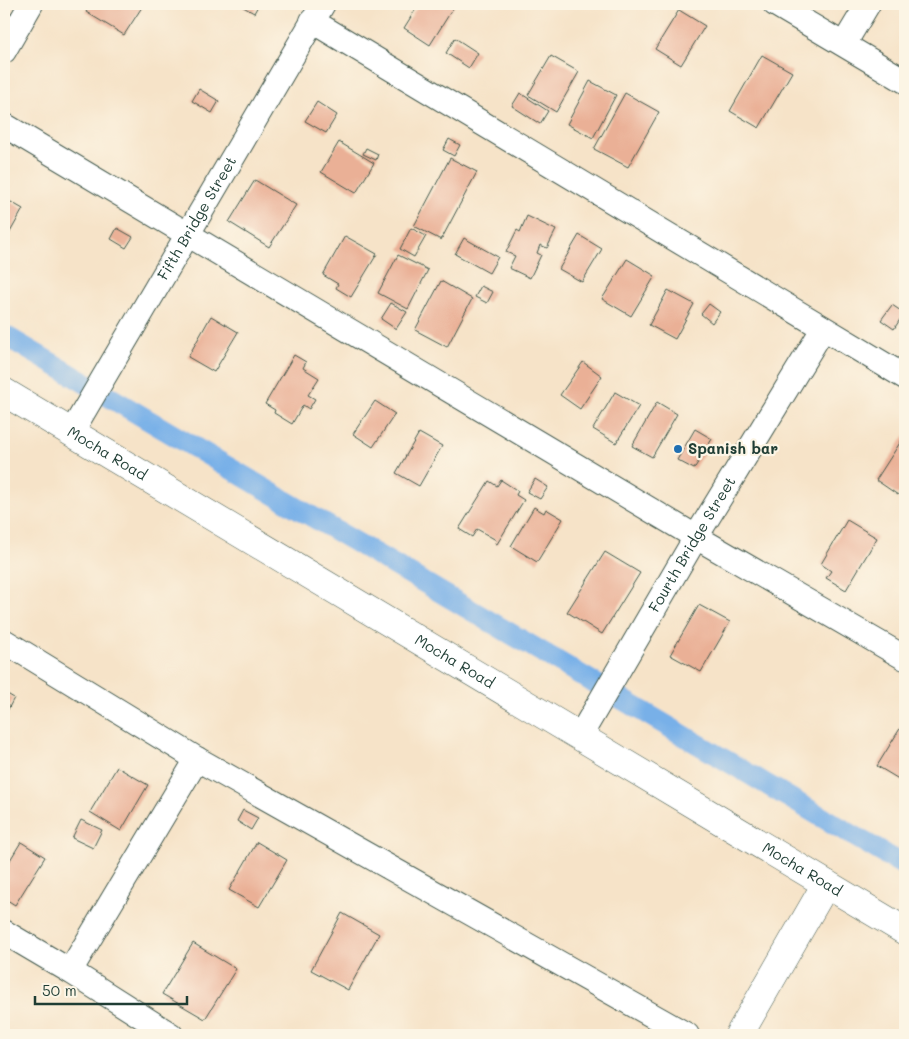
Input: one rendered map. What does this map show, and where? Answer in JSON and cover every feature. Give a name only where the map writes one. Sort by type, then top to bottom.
[{"type":"street","points":[[4,51],[31,4]]},
{"type":"street","points":[[775,4],[905,81]]},
{"type":"street","points":[[844,44],[868,4]]},
{"type":"street","points":[[318,12],[823,329],[905,377]]},
{"type":"street","name":"Fifth Bridge Street","points":[[71,433],[318,12]]},
{"type":"street","points":[[4,125],[696,537],[905,658]]},
{"type":"street","name":"Fourth Bridge Street","points":[[586,725],[696,537],[823,329]]},
{"type":"street","name":"Mocha Road","points":[[4,392],[71,433],[586,725],[826,884],[905,931]]},
{"type":"street","points":[[4,641],[196,759],[687,1035]]},
{"type":"street","points":[[70,971],[196,759]]},
{"type":"street","points":[[739,1035],[826,884]]},
{"type":"street","points":[[4,932],[171,1035]]},
{"type":"building","points":[[91,4],[144,4],[124,35],[86,12]]},
{"type":"building","points":[[238,4],[259,4],[254,13]]},
{"type":"building","points":[[419,4],[455,5],[430,45],[404,28]]},
{"type":"building","points":[[679,10],[705,26],[681,65],[655,49]]},
{"type":"building","points":[[905,29],[905,44],[899,39]]},
{"type":"building","points":[[455,38],[478,53],[469,68],[446,53]]},
{"type":"building","points":[[762,55],[792,72],[759,128],[730,111]]},
{"type":"building","points":[[551,56],[579,72],[556,112],[528,95]]},
{"type":"building","points":[[590,81],[616,95],[593,138],[567,124]]},
{"type":"building","points":[[199,89],[219,101],[212,113],[192,101]]},
{"type":"building","points":[[520,93],[548,111],[540,124],[512,106]]},
{"type":"building","points":[[625,93],[659,112],[628,167],[594,149]]},
{"type":"building","points":[[317,102],[337,115],[326,133],[305,121]]},
{"type":"building","points":[[449,139],[460,145],[454,156],[443,150]]},
{"type":"building","points":[[339,142],[374,163],[356,193],[321,172]]},
{"type":"building","points":[[366,148],[378,154],[376,160],[363,154]]},
{"type":"building","points":[[450,158],[477,172],[441,240],[414,226]]},
{"type":"building","points":[[255,180],[296,205],[269,247],[229,222]]},
{"type":"building","points":[[4,198],[23,209],[4,243]]},
{"type":"building","points":[[527,216],[556,230],[547,248],[540,245],[537,253],[541,255],[530,278],[509,268],[515,256],[506,252],[517,230],[520,232]]},
{"type":"building","points":[[117,228],[133,237],[126,248],[111,239]]},
{"type":"building","points":[[411,228],[426,236],[414,257],[400,249]]},
{"type":"building","points":[[579,235],[602,249],[582,282],[559,269]]},
{"type":"building","points":[[345,236],[377,254],[351,297],[336,288],[338,284],[323,275]]},
{"type":"building","points":[[464,238],[498,257],[489,273],[455,254]]},
{"type":"building","points":[[398,255],[428,270],[408,309],[378,293]]},
{"type":"building","points":[[627,259],[655,276],[631,316],[602,299]]},
{"type":"building","points":[[441,281],[472,299],[447,347],[415,330]]},
{"type":"building","points":[[481,286],[493,292],[487,303],[475,297]]},
{"type":"building","points":[[668,290],[694,304],[675,339],[649,325]]},
{"type":"building","points":[[391,303],[407,312],[396,329],[381,319]]},
{"type":"building","points":[[709,304],[720,312],[712,323],[701,314]]},
{"type":"building","points":[[892,305],[904,313],[894,329],[881,320]]},
{"type":"building","points":[[211,316],[238,332],[214,372],[188,357]]},
{"type":"building","points":[[294,355],[306,362],[303,368],[319,378],[308,395],[315,399],[309,409],[303,405],[292,424],[274,413],[275,410],[265,404]]},
{"type":"building","points":[[583,362],[602,376],[580,409],[560,395]]},
{"type":"building","points":[[615,392],[639,406],[616,443],[593,429]]},
{"type":"building","points":[[375,401],[395,414],[373,447],[353,434]]},
{"type":"building","points":[[657,402],[677,414],[652,457],[632,446]]},
{"type":"building","points":[[695,429],[712,439],[694,469],[677,460]]},
{"type":"building","points":[[419,433],[442,446],[419,486],[396,473]]},
{"type":"building","points":[[905,435],[905,484],[898,495],[876,480]]},
{"type":"building","points":[[535,479],[548,487],[540,499],[527,492]]},
{"type":"building","points":[[501,480],[518,491],[516,495],[524,500],[497,544],[495,543],[496,540],[477,529],[472,537],[459,529],[489,481],[497,486]]},
{"type":"building","points":[[534,507],[544,513],[546,509],[563,519],[537,562],[511,546]]},
{"type":"building","points":[[847,520],[877,538],[846,590],[826,578],[831,571],[821,564]]},
{"type":"building","points":[[605,552],[640,573],[602,634],[567,612]]},
{"type":"building","points":[[699,605],[730,622],[701,672],[670,655]]},
{"type":"building","points":[[4,692],[14,698],[4,717]]},
{"type":"building","points":[[901,727],[905,730],[905,776],[902,781],[877,766]]},
{"type":"building","points":[[117,767],[148,785],[121,831],[90,812]]},
{"type":"building","points":[[243,810],[258,818],[251,830],[237,821]]},
{"type":"building","points":[[81,820],[102,830],[93,848],[72,838]]},
{"type":"building","points":[[21,842],[45,857],[15,905],[4,898],[4,870]]},
{"type":"building","points":[[257,842],[287,860],[259,907],[229,890]]},
{"type":"building","points":[[342,913],[379,934],[348,990],[311,970]]},
{"type":"building","points":[[193,943],[236,969],[205,1019],[162,994]]},
{"type":"waterway","points":[[4,335],[905,866]]},
{"type":"place","name":"Spanish bar","points":[[678,449]]}]
